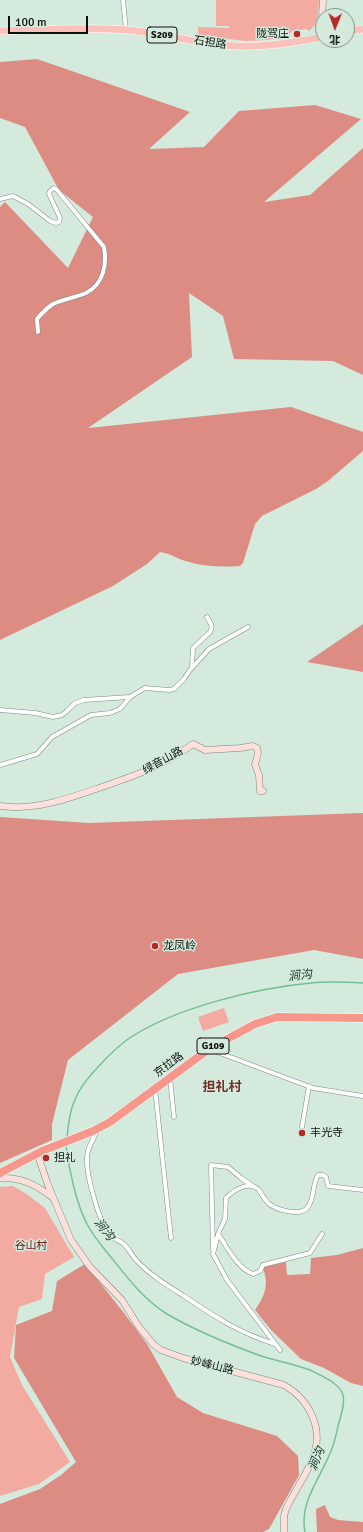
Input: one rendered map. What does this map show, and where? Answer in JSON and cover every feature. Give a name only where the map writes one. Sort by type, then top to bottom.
[{"type":"highway","name":"京拉路","points":[[0,1173],[39,1152],[97,1129],[123,1113],[209,1049],[255,1024],[277,1018],[363,1018]]},
{"type":"main road","name":"石担路","points":[[0,31],[126,30],[148,32],[223,45],[247,47],[279,45],[315,38]]},
{"type":"street","points":[[123,0],[126,30]]},
{"type":"street","points":[[0,199],[13,196],[28,204],[50,221],[56,223],[59,222],[60,218],[49,194],[54,188],[104,247],[106,257],[104,268],[98,283],[87,292],[54,304],[45,310],[37,319],[38,332]]},
{"type":"street","points":[[192,667],[193,648],[212,629],[207,617]]},
{"type":"street","points":[[0,765],[37,754],[52,737],[58,733],[90,715],[110,713],[120,709],[130,697],[145,688],[174,689],[209,649],[248,627]]},
{"type":"street","points":[[0,710],[35,713],[53,717],[67,711],[75,703],[84,700],[130,697]]},
{"type":"street","name":"绿音山路","points":[[0,806],[29,807],[63,800],[157,766],[193,744],[205,750],[253,746],[257,748],[258,753],[254,765],[259,775],[260,791],[263,791]]},
{"type":"street","points":[[209,1049],[309,1086],[363,1096]]},
{"type":"street","points":[[170,1077],[174,1117]]},
{"type":"street","points":[[302,1127],[309,1086]]},
{"type":"street","points":[[155,1089],[171,1238]]},
{"type":"street","points":[[97,1129],[95,1138],[88,1148],[87,1162],[98,1208],[105,1228],[112,1238],[123,1244],[138,1262],[168,1286],[216,1317],[256,1338],[275,1344]]},
{"type":"street","name":"妙峰山路","points":[[39,1152],[54,1198],[71,1240],[90,1267],[122,1300],[139,1327],[154,1345],[161,1350],[183,1358],[284,1385],[294,1391],[308,1406],[313,1415],[316,1426],[317,1435],[315,1452],[286,1509],[284,1516],[284,1532]]},
{"type":"street","points":[[280,1350],[227,1280],[213,1254],[211,1165],[228,1167],[241,1178],[254,1186],[269,1204],[290,1212],[299,1212],[307,1209],[312,1200],[316,1178],[318,1175],[323,1175],[326,1177],[328,1186],[363,1190]]},
{"type":"street","points":[[0,1178],[24,1180],[37,1186],[54,1198]]},
{"type":"street","points":[[213,1254],[218,1234],[225,1219],[226,1198],[234,1191],[242,1187],[254,1186]]},
{"type":"street","points":[[218,1234],[238,1264],[246,1272],[253,1274],[260,1271],[263,1265],[310,1253],[322,1234]]},
{"type":"green space","points":[[216,0],[319,0],[318,8],[315,8],[315,25],[309,31],[306,29],[292,31],[288,36],[267,40],[245,41],[198,35],[198,27],[229,28],[229,26],[216,26]]},
{"type":"green space","points":[[224,1008],[229,1022],[203,1031],[198,1017]]},
{"type":"green space","name":"谷山村","points":[[13,1186],[45,1208],[74,1257],[45,1274],[42,1299],[19,1307],[10,1357],[22,1385],[70,1462],[39,1484],[0,1496],[0,1187]]},
{"type":"shaded area","points":[[37,59],[190,112],[149,149],[204,147],[239,111],[315,105],[361,119],[264,202],[310,195],[363,148],[363,375],[333,361],[234,359],[223,316],[189,293],[192,357],[88,428],[291,407],[363,432],[363,451],[328,481],[316,489],[262,516],[255,524],[243,563],[240,566],[201,565],[160,552],[147,564],[113,586],[0,640],[0,207],[5,202],[68,268],[93,217],[59,190],[25,127],[0,118],[0,62]]},
{"type":"shaded area","points":[[363,624],[363,672],[307,662]]},
{"type":"shaded area","points":[[363,813],[363,959],[314,950],[178,974],[68,1060],[52,1124],[52,1140],[0,1163],[0,817],[89,823]]},
{"type":"shaded area","points":[[363,1248],[363,1386],[351,1383],[324,1368],[301,1359],[271,1330],[255,1310],[264,1294],[266,1284],[266,1278],[262,1267],[286,1262],[287,1275],[310,1274],[311,1258],[337,1255]]},
{"type":"shaded area","points":[[85,1264],[147,1344],[177,1397],[203,1413],[277,1436],[298,1456],[299,1475],[269,1529],[263,1532],[0,1532],[0,1504],[40,1489],[61,1475],[76,1462],[14,1358],[16,1325],[52,1311],[57,1281]]},
{"type":"shaded area","points":[[325,1505],[330,1517],[338,1520],[363,1522],[363,1532],[317,1532],[316,1509]]},
{"type":"waterway","name":"涧沟","points":[[67,1138],[72,1106],[84,1083],[118,1047],[131,1037],[150,1026],[194,1008],[243,994],[267,989],[317,982],[363,983]]},
{"type":"waterway","name":"涧沟","points":[[66,1146],[76,1196],[89,1228],[129,1280],[150,1302],[178,1320],[225,1342],[261,1356],[310,1370],[334,1383],[341,1391],[344,1398],[336,1436],[327,1461],[308,1500],[305,1510],[305,1532]]},
{"type":"place","name":"陇驾庄","points":[[297,34]]},
{"type":"place","name":"龙凤岭","points":[[155,946]]},
{"type":"place","name":"丰光寺","points":[[302,1133]]},
{"type":"place","name":"担礼","points":[[46,1158]]},
{"type":"district","name":"担礼村","points":[[222,1088]]}]
